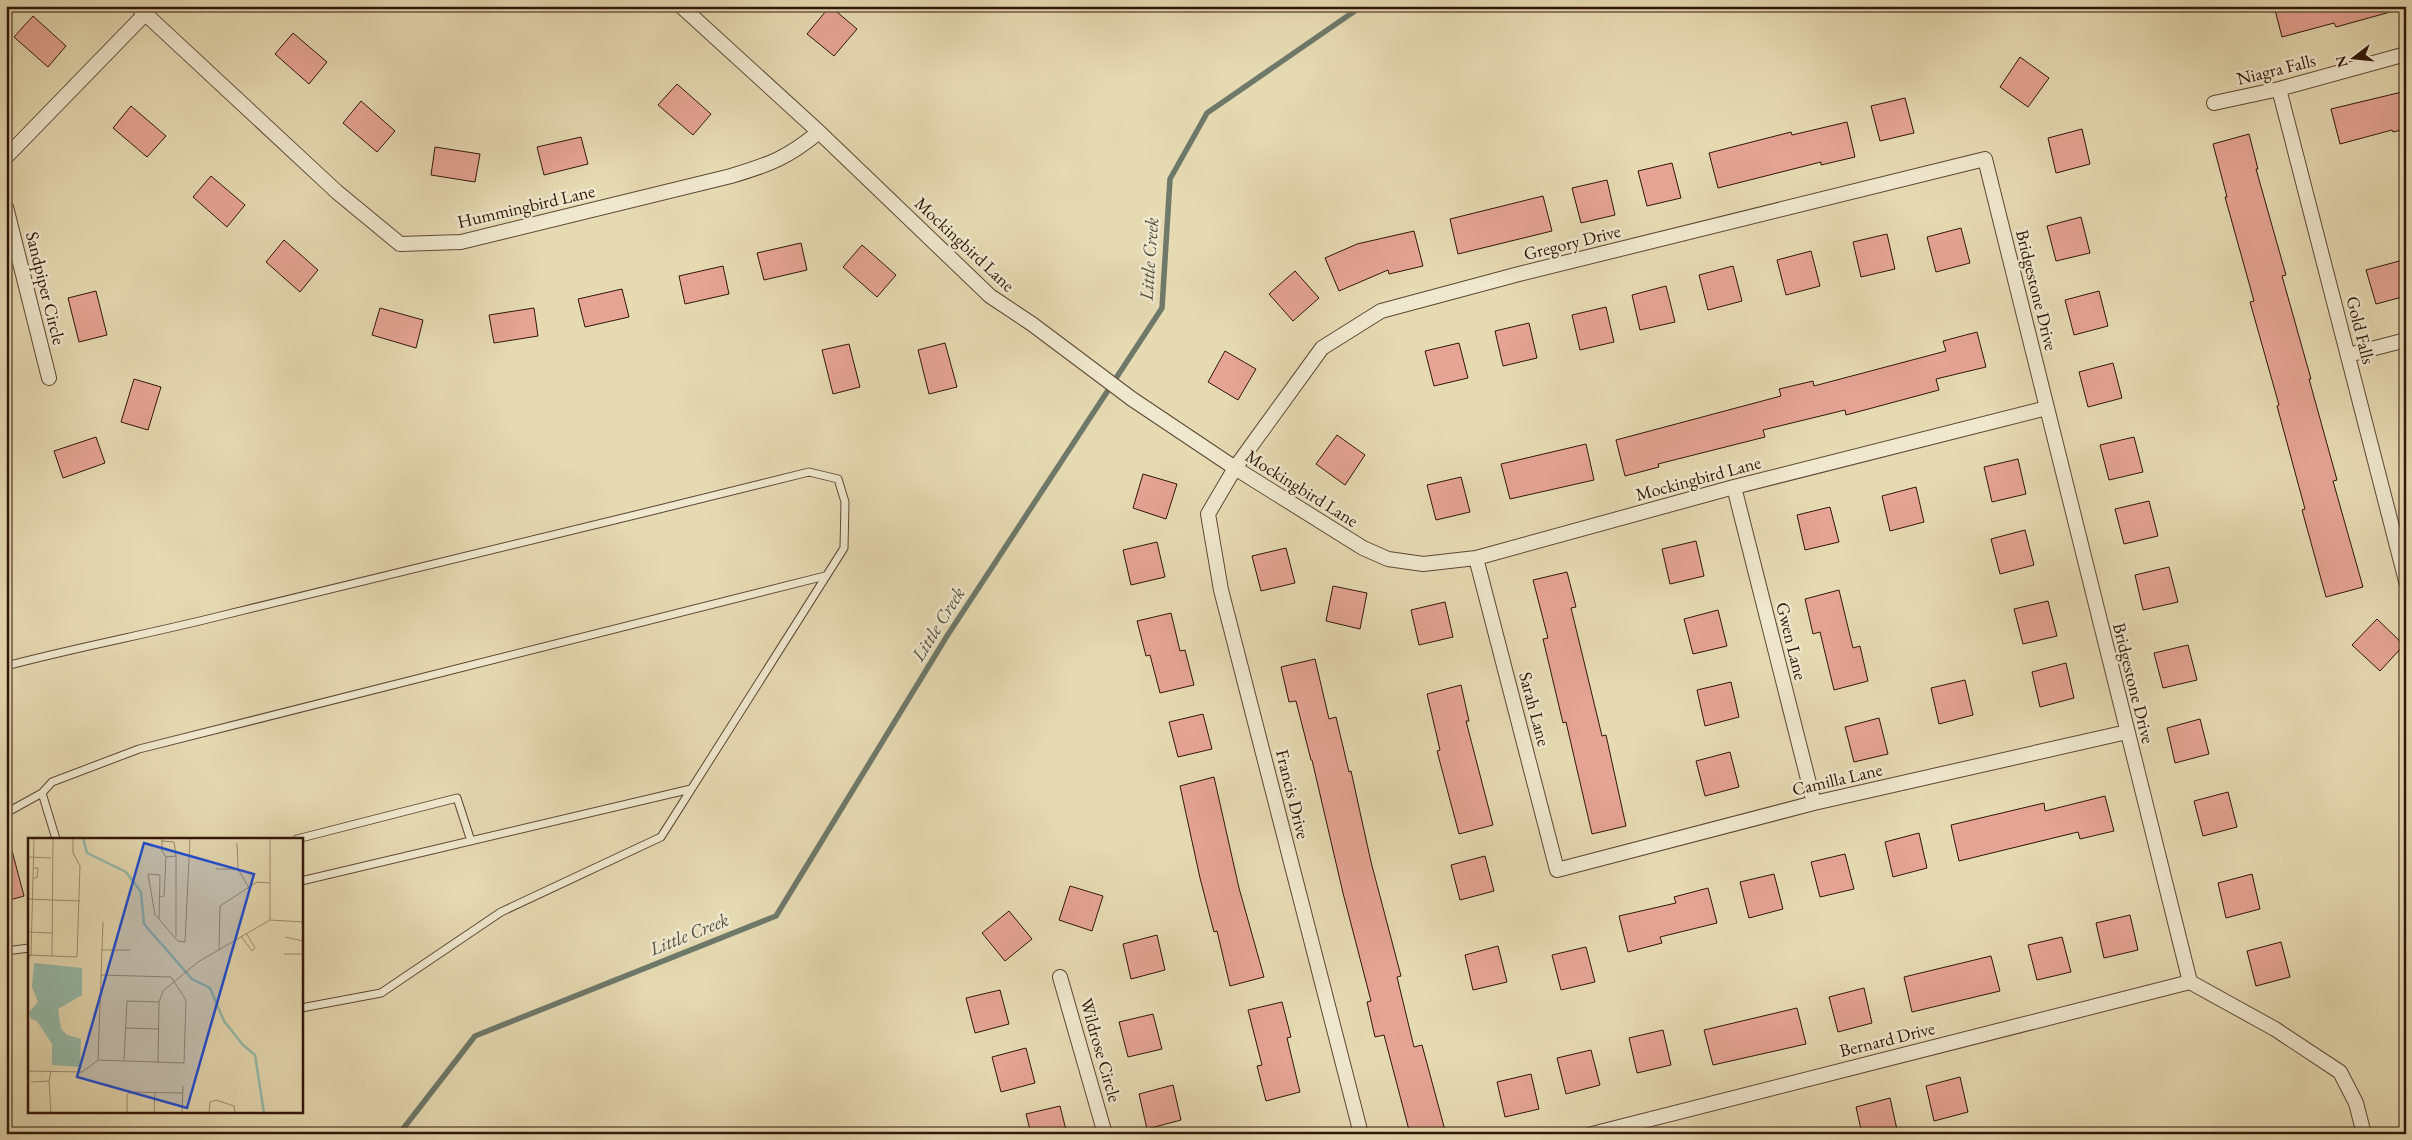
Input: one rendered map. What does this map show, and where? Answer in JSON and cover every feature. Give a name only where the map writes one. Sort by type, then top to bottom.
[{"type":"street","name":"Mockingbird Lane","points":[[681,6],[820,132],[990,296],[1087,363],[1132,399],[1235,468],[1363,548],[1388,559],[1423,564],[1476,558],[1734,487],[2047,408]]},
{"type":"street","name":"Hummingbird Lane","points":[[142,10],[336,192],[400,244],[461,242],[731,176],[769,165],[793,153],[820,132]]},
{"type":"street","points":[[6,157],[142,10]]},
{"type":"street","name":"Niagra Falls","points":[[2214,103],[2279,89],[2406,54]]},
{"type":"street","name":"Gold Falls","points":[[2279,89],[2406,581]]},
{"type":"street","name":"Bridgestone Drive","points":[[1985,160],[2190,982]]},
{"type":"street","name":"Gregory Drive","points":[[1235,468],[1322,348],[1381,311],[1519,274],[1985,160]]},
{"type":"street","name":"Sandpiper Circle","points":[[6,207],[49,378]]},
{"type":"street","points":[[2348,355],[2406,340]]},
{"type":"street","name":"Francis Drive","points":[[1235,468],[1208,514],[1221,590],[1361,1134]]},
{"type":"street","name":"Gwen Lane","points":[[1734,487],[1814,803]]},
{"type":"street","name":"Sarah Lane","points":[[1476,558],[1557,870]]},
{"type":"street","name":"Camilla Lane","points":[[1557,870],[1814,803],[2127,732]]},
{"type":"street","name":"Wildrose Circle","points":[[1060,977],[1105,1134]]},
{"type":"street","points":[[2190,982],[2275,1029],[2340,1072],[2356,1103],[2364,1134]]},
{"type":"street","name":"Bernard Drive","points":[[1592,1134],[2190,982]]},
{"type":"lane","points":[[6,666],[64,650],[185,625],[530,542],[809,472],[838,479],[845,502],[844,548],[661,838],[501,912],[380,993],[302,1008]]},
{"type":"lane","points":[[6,813],[42,793],[52,782],[139,749],[825,576]]},
{"type":"lane","points":[[302,881],[691,789]]},
{"type":"lane","points":[[42,793],[56,838]]},
{"type":"lane","points":[[301,838],[457,798],[471,841]]},
{"type":"lane","points":[[6,951],[28,948]]},
{"type":"building","points":[[830,6],[857,29],[834,56],[807,34]]},
{"type":"building","points":[[2274,6],[2393,6],[2394,11],[2336,27],[2334,23],[2282,37]]},
{"type":"building","points":[[33,16],[66,46],[48,67],[14,37]]},
{"type":"building","points":[[293,33],[327,62],[309,84],[275,54]]},
{"type":"building","points":[[2020,57],[2049,78],[2028,107],[2000,87]]},
{"type":"building","points":[[677,84],[711,114],[693,135],[658,105]]},
{"type":"building","points":[[2406,91],[2406,129],[2393,132],[2392,130],[2340,144],[2331,109]]},
{"type":"building","points":[[1905,98],[1914,133],[1880,141],[1871,106]]},
{"type":"building","points":[[361,101],[395,131],[377,152],[343,123]]},
{"type":"building","points":[[131,106],[166,136],[147,157],[113,128]]},
{"type":"building","points":[[1847,122],[1855,157],[1821,165],[1821,162],[1718,188],[1709,153],[1791,132],[1792,135]]},
{"type":"building","points":[[2082,129],[2090,164],[2056,173],[2048,138]]},
{"type":"building","points":[[2249,134],[2258,169],[2256,169],[2286,275],[2282,276],[2337,480],[2333,481],[2363,587],[2326,597],[2302,510],[2305,509],[2277,406],[2279,405],[2250,302],[2254,301],[2225,197],[2227,197],[2213,144]]},
{"type":"building","points":[[581,137],[588,164],[544,175],[537,147]]},
{"type":"building","points":[[435,147],[480,154],[475,182],[431,175]]},
{"type":"building","points":[[1672,163],[1681,198],[1647,206],[1638,171]]},
{"type":"building","points":[[211,176],[245,205],[227,227],[193,197]]},
{"type":"building","points":[[1607,180],[1615,215],[1581,223],[1572,188]]},
{"type":"building","points":[[1543,196],[1552,231],[1458,254],[1450,219]]},
{"type":"building","points":[[2081,217],[2090,253],[2056,261],[2047,226]]},
{"type":"building","points":[[1961,228],[1970,263],[1936,272],[1927,237]]},
{"type":"building","points":[[1414,231],[1423,266],[1389,274],[1388,270],[1339,291],[1325,258],[1357,244]]},
{"type":"building","points":[[1887,234],[1895,269],[1861,277],[1853,242]]},
{"type":"building","points":[[284,240],[318,270],[300,292],[266,262]]},
{"type":"building","points":[[801,243],[807,270],[764,280],[757,253]]},
{"type":"building","points":[[862,245],[896,275],[877,297],[843,267]]},
{"type":"building","points":[[1811,251],[1820,286],[1786,295],[1777,260]]},
{"type":"building","points":[[2403,260],[2406,271],[2406,296],[2376,304],[2366,270]]},
{"type":"building","points":[[723,266],[729,294],[685,304],[679,276]]},
{"type":"building","points":[[1733,266],[1742,301],[1708,310],[1699,275]]},
{"type":"building","points":[[1295,271],[1319,298],[1293,321],[1269,294]]},
{"type":"building","points":[[1666,286],[1675,322],[1640,330],[1632,295]]},
{"type":"building","points":[[622,289],[629,317],[585,327],[578,299]]},
{"type":"building","points":[[96,291],[107,335],[79,342],[68,298]]},
{"type":"building","points":[[2099,291],[2108,326],[2074,335],[2065,300]]},
{"type":"building","points":[[1606,307],[1614,342],[1580,350],[1572,315]]},
{"type":"building","points":[[380,308],[423,320],[416,348],[372,335]]},
{"type":"building","points":[[534,308],[538,336],[494,343],[489,315]]},
{"type":"building","points":[[1529,323],[1537,358],[1503,366],[1495,331]]},
{"type":"building","points":[[1977,332],[1986,367],[1936,379],[1939,390],[1846,415],[1845,410],[1763,430],[1765,437],[1658,464],[1659,467],[1625,476],[1616,440],[1781,396],[1779,389],[1813,381],[1814,386],[1946,351],[1943,341]]},
{"type":"building","points":[[945,343],[957,387],[929,394],[918,350]]},
{"type":"building","points":[[1459,343],[1468,378],[1434,386],[1425,351]]},
{"type":"building","points":[[849,344],[860,387],[833,394],[822,350]]},
{"type":"building","points":[[1225,351],[1256,369],[1238,400],[1208,382]]},
{"type":"building","points":[[2113,363],[2122,398],[2088,407],[2079,372]]},
{"type":"building","points":[[134,379],[161,387],[148,430],[121,422]]},
{"type":"building","points":[[1337,435],[1365,455],[1345,485],[1316,464]]},
{"type":"building","points":[[96,437],[105,463],[63,478],[54,451]]},
{"type":"building","points":[[2134,437],[2143,472],[2109,480],[2100,445]]},
{"type":"building","points":[[1586,444],[1594,480],[1510,499],[1501,464]]},
{"type":"building","points":[[2018,459],[2026,494],[1992,502],[1984,467]]},
{"type":"building","points":[[1143,474],[1177,484],[1166,519],[1133,508]]},
{"type":"building","points":[[1461,477],[1470,512],[1436,520],[1427,485]]},
{"type":"building","points":[[1916,487],[1924,522],[1890,531],[1882,496]]},
{"type":"building","points":[[2149,501],[2158,536],[2124,544],[2115,509]]},
{"type":"building","points":[[1830,507],[1839,542],[1805,550],[1797,515]]},
{"type":"building","points":[[2025,530],[2034,565],[2000,574],[1991,539]]},
{"type":"building","points":[[1696,541],[1704,576],[1670,584],[1662,549]]},
{"type":"building","points":[[1157,542],[1165,577],[1131,585],[1123,550]]},
{"type":"building","points":[[1286,548],[1295,583],[1261,591],[1252,556]]},
{"type":"building","points":[[2169,567],[2178,602],[2143,610],[2135,575]]},
{"type":"building","points":[[1567,572],[1576,607],[1571,608],[1602,736],[1606,735],[1626,826],[1592,834],[1566,722],[1563,723],[1543,639],[1548,638],[1533,580]]},
{"type":"building","points":[[1333,586],[1367,593],[1360,629],[1326,621]]},
{"type":"building","points":[[1839,590],[1853,648],[1860,646],[1868,681],[1834,690],[1820,632],[1813,634],[1805,599]]},
{"type":"building","points":[[2048,601],[2057,636],[2023,644],[2014,609]]},
{"type":"building","points":[[1445,602],[1453,637],[1419,645],[1411,610]]},
{"type":"building","points":[[1718,610],[1727,646],[1693,654],[1684,619]]},
{"type":"building","points":[[1171,613],[1180,651],[1185,650],[1194,685],[1160,693],[1150,655],[1146,656],[1137,621]]},
{"type":"building","points":[[2377,619],[2404,645],[2380,671],[2352,645]]},
{"type":"building","points":[[2188,645],[2197,680],[2163,688],[2154,653]]},
{"type":"building","points":[[1315,659],[1329,719],[1336,717],[1349,772],[1351,771],[1371,862],[1401,976],[1397,977],[1414,1047],[1422,1045],[1446,1134],[1410,1134],[1384,1035],[1375,1037],[1367,1002],[1371,1001],[1343,893],[1312,760],[1296,701],[1289,702],[1281,667]]},
{"type":"building","points":[[2066,663],[2074,698],[2040,707],[2032,672]]},
{"type":"building","points":[[1965,680],[1973,715],[1939,724],[1931,688]]},
{"type":"building","points":[[1731,682],[1739,717],[1705,726],[1697,690]]},
{"type":"building","points":[[1461,685],[1469,721],[1466,721],[1493,825],[1459,834],[1437,751],[1440,750],[1427,694]]},
{"type":"building","points":[[1203,714],[1212,749],[1178,757],[1169,722]]},
{"type":"building","points":[[1879,718],[1888,754],[1854,762],[1845,727]]},
{"type":"building","points":[[2200,719],[2209,754],[2175,763],[2167,728]]},
{"type":"building","points":[[1730,752],[1739,787],[1705,796],[1696,761]]},
{"type":"building","points":[[1214,777],[1239,888],[1264,977],[1230,986],[1217,931],[1214,932],[1200,878],[1180,786]]},
{"type":"building","points":[[2228,792],[2237,827],[2203,836],[2194,801]]},
{"type":"building","points":[[2105,796],[2114,831],[2080,839],[2078,832],[1959,861],[1951,825],[2044,803],[2045,811]]},
{"type":"building","points":[[1919,833],[1927,868],[1893,877],[1885,842]]},
{"type":"building","points":[[11,847],[24,896],[6,901],[6,848]]},
{"type":"building","points":[[1845,854],[1854,889],[1820,897],[1811,862]]},
{"type":"building","points":[[1485,856],[1494,891],[1460,900],[1451,865]]},
{"type":"building","points":[[1774,874],[1783,909],[1749,918],[1740,882]]},
{"type":"building","points":[[2252,874],[2260,909],[2226,918],[2218,883]]},
{"type":"building","points":[[1070,886],[1103,896],[1092,931],[1059,920]]},
{"type":"building","points":[[1708,888],[1717,923],[1660,937],[1662,943],[1628,952],[1619,916],[1676,903],[1674,897]]},
{"type":"building","points":[[1009,911],[1032,939],[1005,961],[982,933]]},
{"type":"building","points":[[2130,915],[2138,950],[2104,958],[2096,923]]},
{"type":"building","points":[[1157,935],[1165,970],[1131,979],[1123,944]]},
{"type":"building","points":[[2062,937],[2071,972],[2037,980],[2028,945]]},
{"type":"building","points":[[2281,942],[2290,977],[2256,986],[2247,951]]},
{"type":"building","points":[[1498,946],[1507,982],[1473,990],[1465,955]]},
{"type":"building","points":[[1586,947],[1595,982],[1561,990],[1552,955]]},
{"type":"building","points":[[1991,956],[2000,991],[1912,1012],[1904,977]]},
{"type":"building","points":[[1864,988],[1872,1023],[1838,1032],[1829,997]]},
{"type":"building","points":[[1000,990],[1009,1024],[975,1033],[966,998]]},
{"type":"building","points":[[1282,1002],[1291,1037],[1287,1038],[1300,1092],[1266,1101],[1257,1066],[1262,1065],[1248,1010]]},
{"type":"building","points":[[1797,1008],[1806,1044],[1713,1065],[1704,1030]]},
{"type":"building","points":[[1153,1014],[1162,1049],[1128,1057],[1119,1022]]},
{"type":"building","points":[[1663,1030],[1671,1065],[1637,1073],[1629,1038]]},
{"type":"building","points":[[1026,1048],[1035,1083],[1001,1092],[992,1057]]},
{"type":"building","points":[[1591,1050],[1600,1085],[1566,1094],[1557,1058]]},
{"type":"building","points":[[1531,1074],[1539,1109],[1505,1117],[1497,1082]]},
{"type":"building","points":[[1960,1077],[1968,1112],[1934,1121],[1926,1086]]},
{"type":"building","points":[[1173,1085],[1181,1120],[1147,1129],[1139,1094]]},
{"type":"building","points":[[1890,1098],[1898,1134],[1862,1134],[1856,1107]]},
{"type":"building","points":[[1060,1106],[1067,1134],[1031,1134],[1026,1114]]},
{"type":"waterway","name":"Little Creek","points":[[399,1134],[475,1036],[776,916],[947,636],[1162,308],[1170,179],[1207,113],[1362,6]]}]
